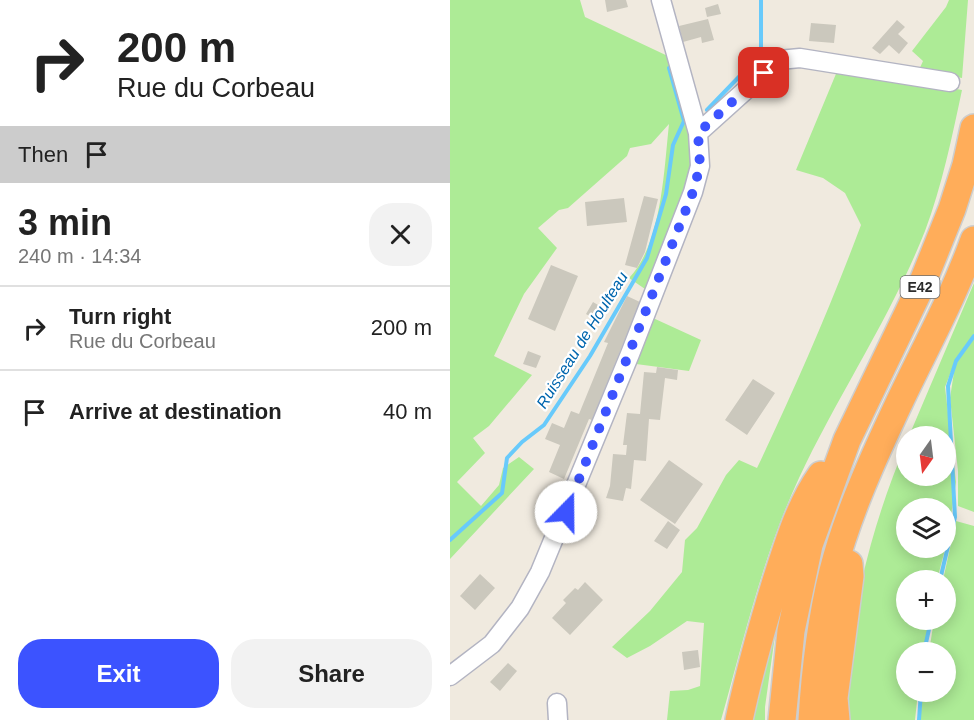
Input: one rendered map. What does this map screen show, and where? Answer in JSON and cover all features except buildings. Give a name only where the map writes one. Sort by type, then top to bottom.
[{"type":"highway","name":"E42","points":[[782,720],[785,675],[799,588],[809,545],[847,440],[926,273],[952,208],[966,165],[974,128]]},
{"type":"highway","name":"E42","points":[[812,720],[814,678],[833,571],[876,455],[952,295],[974,240]]},
{"type":"highway","points":[[739,720],[766,612],[793,529],[811,489],[847,440]]},
{"type":"highway","points":[[836,720],[834,698],[850,576],[847,530]]},
{"type":"street","points":[[450,676],[492,644],[520,608],[540,572],[693,192],[700,166],[698,133],[661,3]]},
{"type":"street","points":[[698,133],[779,60],[800,58],[950,82]]},
{"type":"green space","points":[[450,0],[580,0],[585,17],[672,58],[690,130],[691,160],[677,217],[645,289],[629,278],[640,263],[655,226],[663,184],[669,124],[651,144],[630,148],[627,156],[568,208],[559,210],[538,228],[557,248],[524,294],[494,356],[532,375],[489,426],[473,438],[485,453],[457,482],[481,506],[499,485],[503,468],[519,457],[534,469],[450,559]]},
{"type":"green space","points":[[949,0],[968,0],[962,78],[919,70],[923,61],[912,51]]},
{"type":"green space","points":[[838,69],[962,90],[942,179],[925,231],[911,263],[814,447],[786,507],[755,598],[721,720],[667,720],[670,691],[688,690],[700,686],[704,623],[687,621],[650,646],[627,658],[612,647],[650,611],[682,572],[685,540],[697,528],[726,475],[739,460],[757,468],[812,348],[849,256],[861,225],[845,193],[823,178],[796,170]]},
{"type":"green space","points":[[974,283],[974,512],[958,506],[956,426],[953,426],[950,398],[956,359],[945,387],[950,426],[913,426]]},
{"type":"green space","points":[[653,318],[701,340],[689,371],[636,364]]},
{"type":"green space","points":[[896,470],[896,486],[955,486],[954,498],[896,498],[896,558],[943,558],[940,570],[896,570],[896,630],[927,630],[926,642],[896,642],[896,702],[917,702],[915,720],[847,720],[846,680],[852,629],[863,575]]},
{"type":"green space","points":[[956,521],[974,526],[974,720],[920,720],[922,702],[956,702],[956,642],[931,642],[932,630],[956,630],[956,570],[945,570],[948,558],[956,558]]},
{"type":"green space","points":[[779,607],[765,720],[749,720]]},
{"type":"waterway","name":"Ruisseau de Houlteau","points":[[707,110],[761,54],[761,0]]},
{"type":"waterway","name":"Ruisseau de Houlteau","points":[[450,540],[502,493],[507,458],[522,442],[544,425],[590,356],[647,258],[666,194],[673,145],[684,121],[669,68]]},
{"type":"waterway","points":[[942,570],[955,517],[948,386],[956,361],[974,336]]},
{"type":"waterway","points":[[926,642],[929,630]]},
{"type":"waterway","points":[[919,720],[920,702]]},
{"type":"route","points":[[566,512],[693,192],[700,166],[698,133],[764,73]]}]
